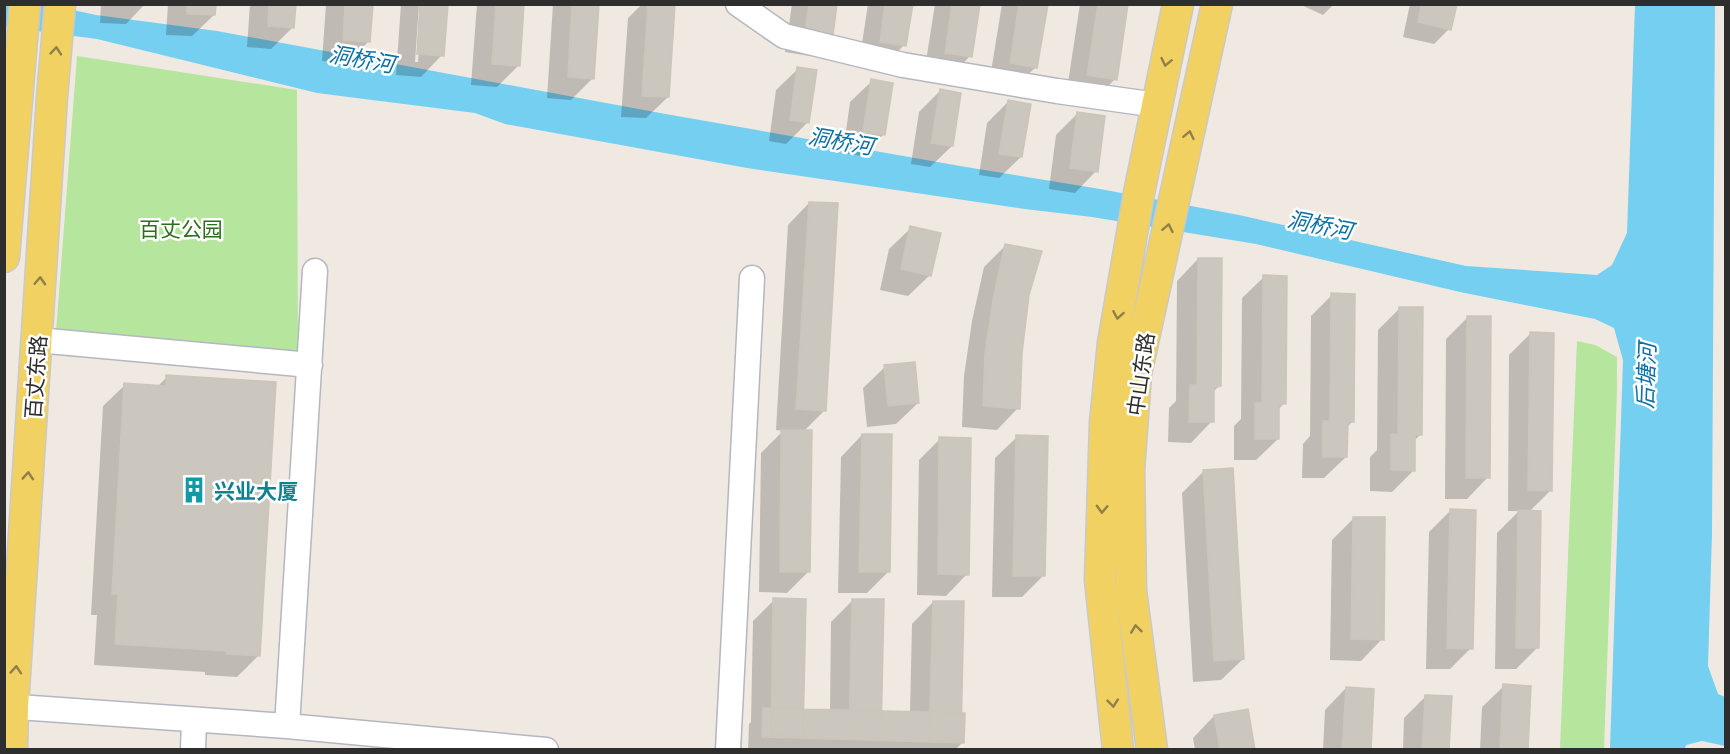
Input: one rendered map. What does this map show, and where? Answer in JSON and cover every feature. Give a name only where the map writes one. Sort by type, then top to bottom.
[{"type":"main road","points":[[4,257],[25,4]]},
{"type":"main road","name":"百丈东路","points":[[12,750],[9,706],[60,4]]},
{"type":"main road","name":"中山东路","points":[[1118,750],[1100,580],[1105,423],[1113,342],[1139,193],[1178,4]]},
{"type":"main road","name":"中山东路","points":[[1152,750],[1131,591],[1129,470],[1136,374],[1217,4]]},
{"type":"street","points":[[738,4],[784,36],[903,65],[1157,105]]},
{"type":"street","points":[[287,726],[315,271]]},
{"type":"street","points":[[728,750],[752,278]]},
{"type":"street","points":[[37,340],[310,365]]},
{"type":"street","points":[[9,706],[287,726],[546,750]]},
{"type":"street","points":[[193,750],[194,720]]},
{"type":"green space","name":"百丈公园","points":[[77,56],[297,90],[298,359],[56,332]]},
{"type":"green space","points":[[1577,341],[1595,345],[1617,357],[1604,749],[1560,749]]},
{"type":"water","points":[[5,5],[50,5],[96,15],[217,31],[660,113],[1239,215],[1466,266],[1597,275],[1612,265],[1627,233],[1635,5],[1715,5],[1712,533],[1708,666],[1718,694],[1725,697],[1725,746],[1702,741],[1686,745],[1685,749],[1610,749],[1623,360],[1614,328],[1595,319],[1460,292],[1256,244],[1092,217],[747,168],[505,124],[475,113],[317,93],[97,39],[5,27]]},
{"type":"building","points":[[187,4],[216,4],[215,15],[187,14]]},
{"type":"building","points":[[269,4],[296,4],[294,28],[268,26]]},
{"type":"building","points":[[345,4],[373,4],[370,42],[343,40]]},
{"type":"building","points":[[420,4],[448,4],[444,56],[417,54]]},
{"type":"building","points":[[496,4],[524,4],[520,66],[492,64]]},
{"type":"building","points":[[572,4],[599,4],[594,79],[568,77]]},
{"type":"building","points":[[648,4],[675,4],[669,97],[642,96]]},
{"type":"building","points":[[809,4],[837,4],[833,35],[805,31]]},
{"type":"building","points":[[885,4],[913,4],[906,46],[880,42]]},
{"type":"building","points":[[952,4],[980,4],[972,57],[945,53]]},
{"type":"building","points":[[1019,4],[1048,4],[1037,68],[1010,63]]},
{"type":"building","points":[[1098,4],[1128,4],[1117,80],[1087,75]]},
{"type":"building","points":[[1421,4],[1457,4],[1451,30],[1418,22]]},
{"type":"building","points":[[797,67],[817,70],[809,123],[790,120]]},
{"type":"building","points":[[871,79],[893,83],[885,135],[863,132]]},
{"type":"building","points":[[940,89],[961,93],[953,146],[931,143]]},
{"type":"building","points":[[1008,100],[1031,104],[1022,157],[999,154]]},
{"type":"building","points":[[1077,112],[1105,116],[1098,172],[1070,168]]},
{"type":"building","points":[[809,202],[838,203],[826,411],[796,409]]},
{"type":"building","points":[[910,226],[941,233],[931,276],[901,269]]},
{"type":"building","points":[[1005,244],[1042,251],[1029,295],[1022,353],[1020,409],[983,406],[985,354],[993,299]]},
{"type":"building","points":[[1198,258],[1222,258],[1221,386],[1214,387],[1214,422],[1189,422],[1190,385],[1197,385]]},
{"type":"building","points":[[1263,275],[1287,276],[1286,404],[1279,404],[1279,439],[1255,439],[1255,403],[1262,403]]},
{"type":"building","points":[[1331,293],[1355,294],[1354,422],[1348,422],[1347,457],[1323,457],[1323,421],[1330,421]]},
{"type":"building","points":[[1399,307],[1423,307],[1422,435],[1415,435],[1415,471],[1391,470],[1391,434],[1398,434]]},
{"type":"building","points":[[1467,316],[1491,316],[1490,478],[1466,478]]},
{"type":"building","points":[[1530,332],[1554,333],[1552,491],[1528,490]]},
{"type":"building","points":[[915,362],[919,403],[888,406],[884,365]]},
{"type":"building","name":"兴业大厦","points":[[166,375],[276,382],[260,656],[226,654],[226,651],[115,644],[118,594],[112,594],[124,383],[166,386]]},
{"type":"building","points":[[781,430],[812,430],[810,572],[780,572]]},
{"type":"building","points":[[862,434],[892,434],[890,572],[859,572]]},
{"type":"building","points":[[1016,435],[1048,436],[1045,576],[1013,576]]},
{"type":"building","points":[[939,437],[971,438],[969,575],[938,574]]},
{"type":"building","points":[[1233,468],[1244,659],[1214,661],[1203,470]]},
{"type":"building","points":[[1450,509],[1476,510],[1473,649],[1447,648]]},
{"type":"building","points":[[1518,510],[1541,511],[1539,648],[1516,648]]},
{"type":"building","points":[[1353,517],[1385,517],[1384,640],[1351,639]]},
{"type":"building","points":[[773,598],[806,599],[803,736],[771,735]]},
{"type":"building","points":[[852,599],[884,599],[881,737],[849,736]]},
{"type":"building","points":[[933,601],[964,601],[961,739],[929,738]]},
{"type":"building","points":[[1503,684],[1531,686],[1528,750],[1500,750]]},
{"type":"building","points":[[1346,687],[1374,689],[1371,750],[1342,750]]},
{"type":"building","points":[[1425,695],[1452,696],[1449,750],[1422,750]]},
{"type":"building","points":[[763,708],[965,713],[964,743],[762,737]]},
{"type":"building","points":[[1248,709],[1255,750],[1220,750],[1214,715]]},
{"type":"place","name":"兴业大厦","points":[[194,490]]},
{"type":"water label","name":"洞桥河","points":[[362,58]]},
{"type":"water label","name":"洞桥河","points":[[841,140]]},
{"type":"water label","name":"洞桥河","points":[[1320,224]]},
{"type":"water label","name":"后塘河","points":[[1645,376]]}]
